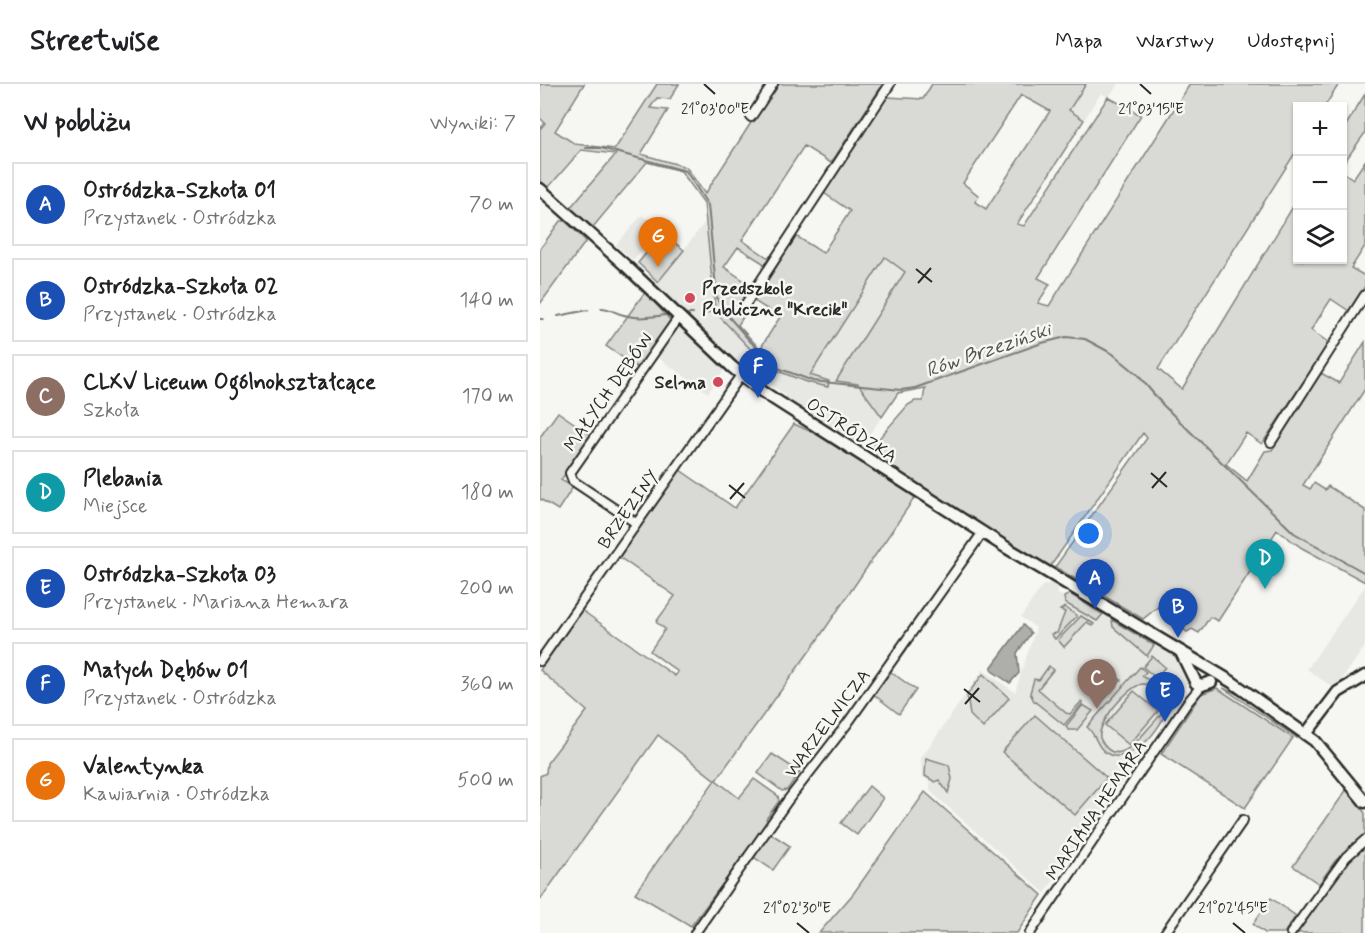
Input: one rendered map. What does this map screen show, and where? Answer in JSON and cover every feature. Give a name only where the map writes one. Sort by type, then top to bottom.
[{"type":"street","points":[[751,117],[772,84]]},
{"type":"street","points":[[743,308],[890,84]]},
{"type":"street","name":"OSTRÓDZKA","points":[[540,189],[741,375],[772,398],[983,532],[1201,664],[1202,678]]},
{"type":"street","points":[[1271,442],[1365,295]]},
{"type":"street","name":"MAŁYCH DĘBÓW","points":[[636,523],[573,481],[570,473],[676,314]]},
{"type":"street","name":"BRZEZINY","points":[[540,661],[741,375]]},
{"type":"street","name":"WARZELNICZA","points":[[695,933],[788,800],[847,724],[983,532]]},
{"type":"street","name":"OSTRÓDZKA","points":[[1181,652],[1202,678]]},
{"type":"street","points":[[1306,734],[1338,692],[1365,676]]},
{"type":"street","points":[[1202,678],[1235,686],[1306,734],[1331,758],[1365,802]]},
{"type":"street","name":"MARIANA HEMARA","points":[[1030,933],[1202,678]]},
{"type":"street","points":[[1164,933],[1243,820]]},
{"type":"street","points":[[1291,933],[1346,856],[1365,840]]},
{"type":"shaded area","points":[[540,84],[584,84],[555,131],[575,144],[615,149],[657,84],[679,84],[670,99],[657,98],[650,108],[668,110],[641,154],[686,167],[705,194],[776,84],[883,84],[831,163],[804,146],[742,240],[767,257],[771,256],[764,267],[763,263],[738,247],[724,267],[752,286],[741,308],[747,311],[738,325],[760,349],[780,317],[754,301],[796,236],[823,253],[850,211],[824,193],[887,97],[923,99],[932,84],[1086,84],[1069,110],[1084,120],[1017,224],[1024,226],[1108,97],[1141,115],[1038,278],[1050,284],[1038,303],[1049,306],[1190,84],[1339,84],[1328,102],[1293,102],[1293,156],[1158,369],[1182,389],[1293,207],[1293,264],[1347,264],[1347,175],[1353,179],[1365,161],[1365,246],[1351,268],[1365,276],[1365,286],[1349,311],[1331,299],[1311,330],[1329,343],[1262,444],[1246,433],[1226,464],[1247,481],[1265,451],[1272,450],[1321,373],[1339,383],[1365,342],[1365,389],[1303,485],[1310,489],[1314,483],[1325,490],[1328,486],[1365,510],[1365,582],[1302,548],[1277,530],[1218,621],[1210,617],[1199,633],[1192,629],[1187,632],[1183,629],[1184,624],[1158,607],[1143,619],[1055,567],[1147,438],[1143,433],[1050,567],[982,527],[867,452],[908,405],[915,401],[923,401],[925,388],[898,393],[882,417],[858,384],[836,381],[905,272],[885,257],[810,375],[829,381],[828,387],[806,382],[773,369],[756,355],[715,309],[704,203],[681,171],[647,162],[593,227],[570,208],[616,154],[581,150],[548,188],[540,180],[540,129],[545,123],[540,118]],"holes":[[[1021,95],[1050,111],[986,209],[975,202],[979,196],[963,183]]]},
{"type":"shaded area","points":[[1086,84],[1119,84],[1108,97],[1101,93],[1084,120],[1068,110]]},
{"type":"shaded area","points":[[1365,94],[1365,133],[1347,158],[1347,156],[1347,123]]},
{"type":"shaded area","points":[[642,215],[659,229],[633,260],[616,245]]},
{"type":"shaded area","points":[[560,221],[565,221],[586,241],[540,304],[540,249]]},
{"type":"shaded area","points":[[705,222],[715,310],[756,355],[827,386],[829,381],[809,376],[885,257],[906,272],[837,381],[858,384],[882,417],[860,447],[786,400],[785,395],[768,383],[764,385],[744,370],[655,287]]},
{"type":"shaded area","points":[[663,233],[684,250],[658,282],[638,263]]},
{"type":"shaded area","points":[[645,292],[671,321],[638,368],[606,346]]},
{"type":"shaded area","points":[[678,325],[725,369],[708,393],[657,357]]},
{"type":"shaded area","points":[[558,412],[591,435],[561,480],[573,487],[558,510],[540,499],[540,437]]},
{"type":"shaded area","points":[[794,424],[816,434],[915,497],[814,645],[716,780],[739,798],[754,779],[778,796],[779,801],[766,819],[769,822],[691,926],[635,893],[715,780],[658,735],[540,900],[540,776],[546,773],[547,763],[587,711],[540,670],[580,609],[675,676],[678,672],[650,651],[665,629],[656,622],[675,596],[619,557],[680,470],[735,508]]},
{"type":"shaded area","points":[[1051,583],[1057,587],[1058,594],[1064,597],[1070,594],[1175,657],[1185,669],[1187,683],[1182,694],[1045,893],[930,791],[930,782],[922,776],[921,758],[983,670],[1015,692],[1036,628],[1021,617],[1042,586]]},
{"type":"shaded area","points":[[1365,586],[1365,646],[1341,681],[1331,686],[1307,669]]},
{"type":"shaded area","points":[[1070,594],[1103,614],[1097,621],[1065,603],[1064,597]]},
{"type":"shaded area","points":[[1065,607],[1077,616],[1055,639],[1051,634],[1057,633],[1065,612],[1060,610]]},
{"type":"shaded area","points":[[1081,616],[1094,624],[1092,626],[1087,622],[1064,647],[1058,640]]},
{"type":"shaded area","points":[[1112,620],[1154,645],[1147,656],[1113,627]]},
{"type":"shaded area","points":[[1023,625],[1031,633],[1017,653],[1019,673],[1010,683],[991,668]]},
{"type":"shaded area","points":[[1152,656],[1165,667],[1156,678],[1143,667]]},
{"type":"shaded area","points":[[1049,666],[1053,670],[1038,689],[1066,713],[1070,714],[1081,702],[1083,703],[1064,725],[1034,701],[1030,693],[1034,679],[1039,680]]},
{"type":"shaded area","points":[[1140,667],[1146,672],[1142,676],[1157,683],[1165,691],[1168,701],[1160,724],[1142,745],[1131,752],[1120,756],[1110,755],[1099,746],[1087,727]],"holes":[[[1142,684],[1157,689],[1163,697],[1162,712],[1130,747],[1118,753],[1111,752],[1100,738],[1103,724],[1121,698],[1136,687]]]},
{"type":"shaded area","points":[[1109,670],[1121,680],[1098,706],[1094,687]]},
{"type":"shaded area","points":[[891,672],[916,690],[899,714],[873,694]]},
{"type":"shaded area","points":[[983,674],[1009,698],[983,728],[970,715],[967,695]]},
{"type":"shaded area","points":[[1217,688],[1293,738],[1245,808],[1161,754],[1201,694]]},
{"type":"shaded area","points":[[1223,688],[1242,696],[1297,734],[1297,738]]},
{"type":"shaded area","points":[[1134,691],[1158,711],[1129,745],[1105,725]]},
{"type":"shaded area","points":[[1083,705],[1093,711],[1077,730],[1068,730],[1066,726]]},
{"type":"shaded area","points":[[1035,715],[1107,778],[1075,815],[1002,752]]},
{"type":"shaded area","points":[[772,754],[800,772],[787,790],[782,791],[758,773]]},
{"type":"shaded area","points":[[926,758],[949,765],[952,779],[948,793],[939,780],[935,782],[925,776]]},
{"type":"shaded area","points":[[869,786],[883,798],[857,835],[841,823]]},
{"type":"shaded area","points":[[1347,789],[1365,813],[1365,835],[1335,861],[1319,884],[1293,866]]},
{"type":"shaded area","points":[[925,792],[1042,895],[1017,933],[819,933],[853,894]]},
{"type":"shaded area","points":[[770,833],[790,846],[773,870],[752,856]]},
{"type":"shaded area","points":[[1365,843],[1365,933],[1296,933],[1344,867]]},
{"type":"shaded area","points":[[1271,898],[1296,916],[1284,933],[1265,933],[1253,924]]},
{"type":"waterway","name":"Rów Brzeziński","points":[[586,148],[601,148],[686,171],[708,205],[717,298],[721,308],[775,367],[813,381],[901,390],[915,388],[1042,343],[1066,337],[1085,339],[1113,354],[1137,374],[1163,405],[1294,533],[1365,573]]},
{"type":"waterway","name":"Rów Brzeziński","points":[[601,308],[636,317],[672,314]]},
{"type":"waterway","name":"Rów Brzeziński","points":[[558,316],[588,310]]},
{"type":"waterway","name":"Rów Brzeziński","points":[[703,313],[723,310]]},
{"type":"waterway","name":"Rów Brzeziński","points":[[684,314],[693,314]]},
{"type":"place","name":"Valentynka","points":[[658,267]]},
{"type":"place","name":"Przedszkole Publiczne \"Krecik\"","points":[[690,298]]},
{"type":"place","name":"Selma","points":[[718,382]]},
{"type":"place","name":"Małych Dębów 01","points":[[758,398]]},
{"type":"place","name":"Plebania","points":[[1265,589]]},
{"type":"place","name":"Ostródzka-Szkoła 01","points":[[1095,609]]},
{"type":"place","name":"Ostródzka-Szkoła 02","points":[[1178,638]]},
{"type":"place","name":"CLXV Liceum Ogólnokształcące","points":[[1097,709]]},
{"type":"place","name":"Ostródzka-Szkoła 03","points":[[1165,722]]}]
